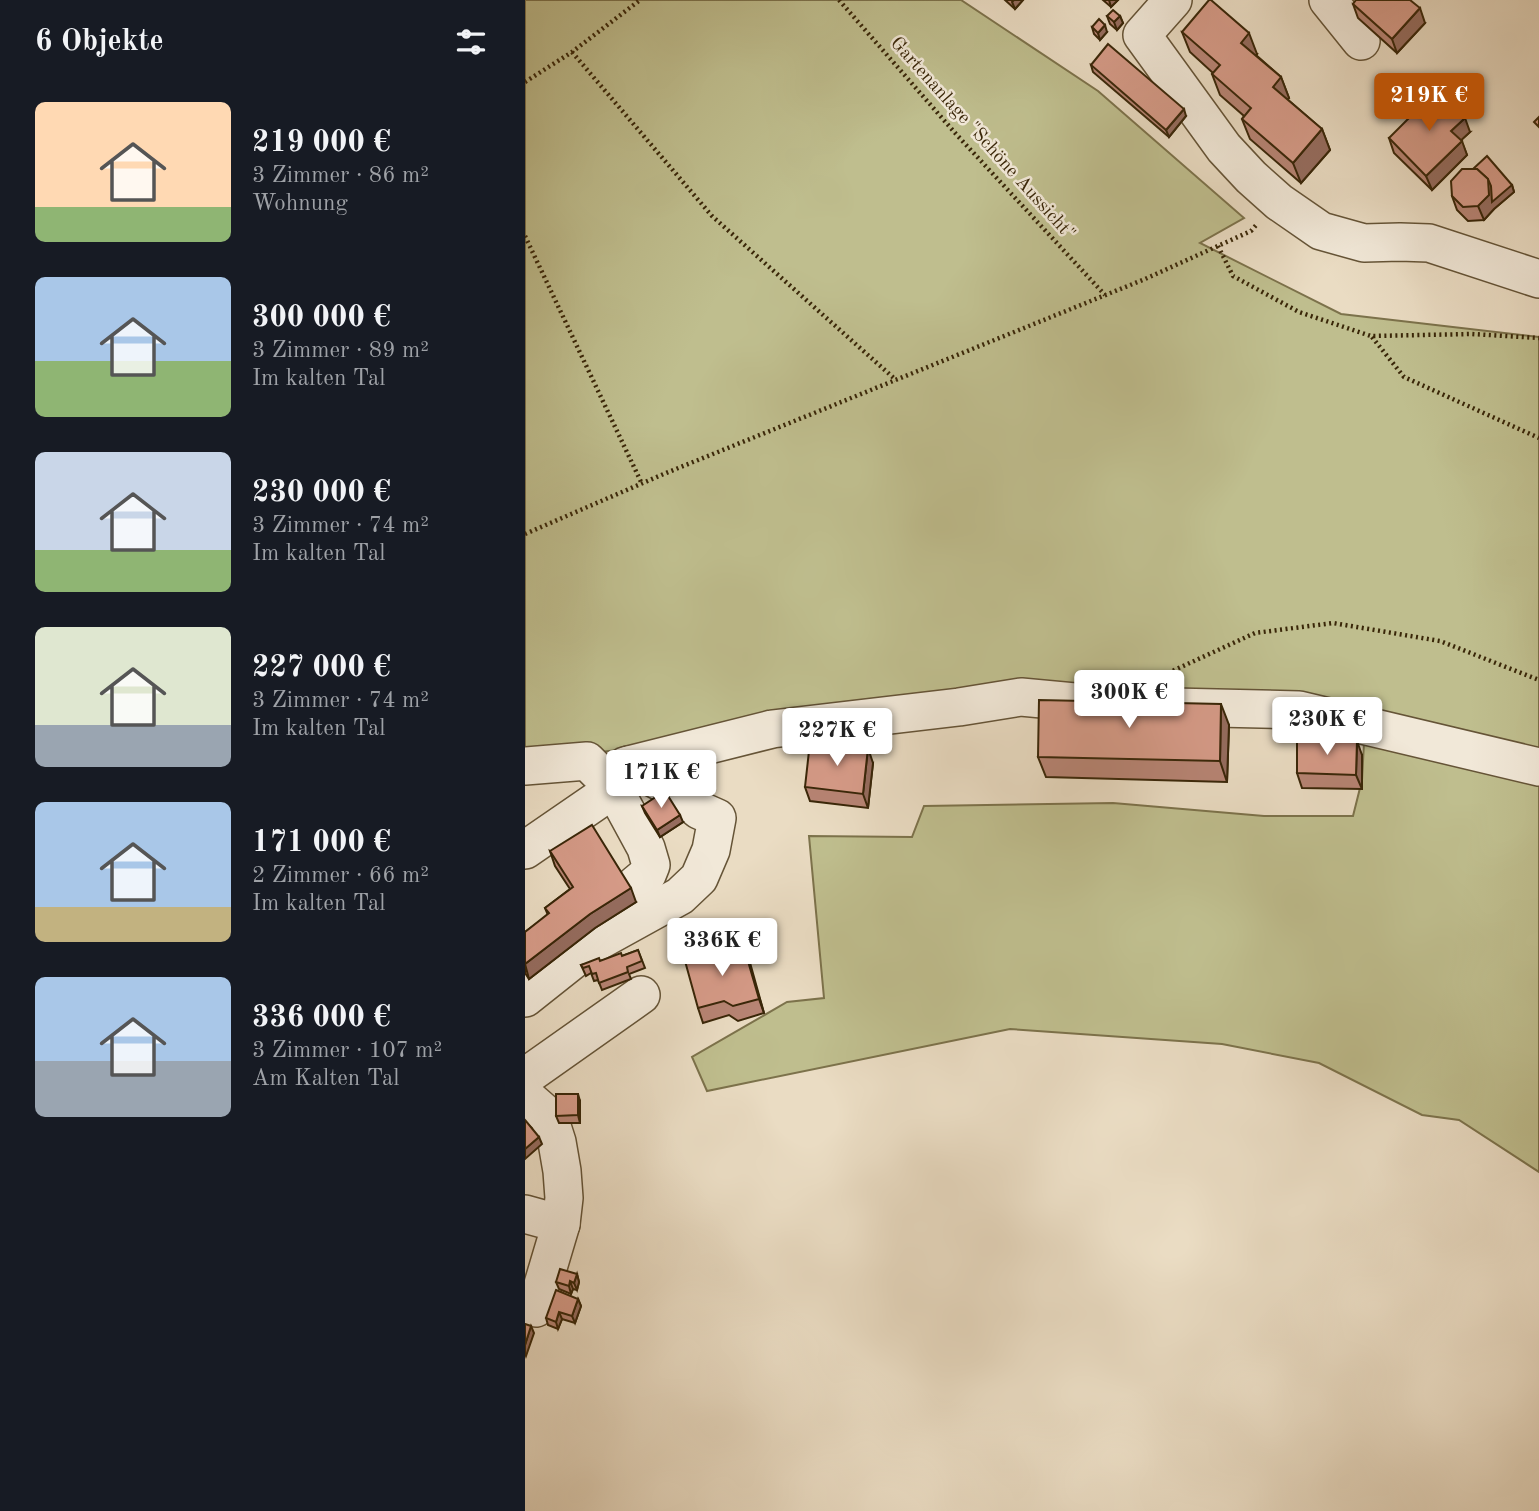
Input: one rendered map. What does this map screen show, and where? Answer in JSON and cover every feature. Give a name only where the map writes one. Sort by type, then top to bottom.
[{"type":"street","points":[[1173,0],[1142,35],[1224,148],[1279,202],[1321,231],[1364,243],[1429,243],[1539,279]]},
{"type":"street","points":[[1328,0],[1361,41]]},
{"type":"street","points":[[614,774],[772,729],[1021,697],[1108,705],[1299,709],[1539,767]]},
{"type":"street","points":[[525,766],[587,761],[614,774],[676,790],[699,810],[717,818],[711,850],[699,878],[680,896],[593,944],[525,998]]},
{"type":"street","points":[[525,850],[605,795],[614,774]]},
{"type":"street","points":[[614,774],[652,865],[647,875],[635,885]]},
{"type":"street","points":[[525,1077],[641,995]]},
{"type":"street","points":[[525,1096],[549,1116],[557,1142],[564,1198],[561,1224],[536,1308]]},
{"type":"street","points":[[525,1214],[561,1224]]},
{"type":"path","points":[[525,82],[572,52],[640,0]]},
{"type":"path","name":"Gartenanlage \"Schöne Aussicht\"","points":[[839,0],[965,144],[1105,295]]},
{"type":"path","points":[[572,52],[712,216],[896,380]]},
{"type":"path","points":[[525,534],[1145,279],[1251,231],[1279,202]]},
{"type":"path","points":[[525,236],[642,484]]},
{"type":"path","points":[[1218,246],[1233,276],[1299,312],[1371,336],[1472,334],[1539,338]]},
{"type":"path","points":[[1371,336],[1403,377],[1539,438]]},
{"type":"path","points":[[1108,705],[1255,633],[1333,623],[1440,641],[1539,680]]},
{"type":"shaded area","points":[[525,0],[961,0],[1098,91],[1244,218],[1200,243],[1341,314],[1539,337],[1539,1172],[1459,1120],[1422,1115],[1319,1063],[1222,1044],[1010,1029],[707,1091],[692,1057],[787,1002],[824,998],[809,836],[912,837],[924,806],[1113,803],[1264,816],[1353,816],[1362,780],[1365,724],[993,700],[525,761]]},
{"type":"building","points":[[1209,0],[1249,33],[1241,43],[1281,77],[1273,87],[1322,129],[1293,163],[1242,119],[1251,108],[1212,74],[1220,65],[1182,32]]},
{"type":"building","points":[[1356,0],[1410,0],[1420,8],[1392,39],[1353,4]]},
{"type":"building","points":[[1113,10],[1120,16],[1114,22],[1107,16]]},
{"type":"building","points":[[1099,19],[1105,25],[1098,33],[1092,27]]},
{"type":"building","points":[[1108,44],[1184,109],[1166,130],[1091,65]]},
{"type":"building","points":[[1437,90],[1465,118],[1451,131],[1462,141],[1426,176],[1389,138]]},
{"type":"building","points":[[1487,156],[1512,185],[1492,202],[1488,179],[1477,169],[1473,169]]},
{"type":"building","points":[[1462,169],[1477,169],[1488,179],[1489,195],[1478,206],[1463,207],[1452,196],[1451,181]]},
{"type":"building","points":[[1039,700],[1221,704],[1220,761],[1038,757]]},
{"type":"building","points":[[1297,740],[1357,741],[1356,775],[1297,773]]},
{"type":"building","points":[[810,742],[868,748],[863,794],[805,787]]},
{"type":"building","points":[[665,791],[680,815],[657,830],[642,806]]},
{"type":"building","points":[[592,825],[631,888],[590,914],[525,964],[525,932],[549,913],[545,908],[573,887],[550,851]]},
{"type":"building","points":[[743,944],[759,999],[733,1006],[724,1001],[698,1008],[685,961]]},
{"type":"building","points":[[638,950],[642,961],[627,967],[628,972],[599,983],[596,973],[592,974],[589,966],[583,968],[581,965],[599,958],[600,961]]},
{"type":"building","points":[[556,1094],[578,1094],[578,1115],[556,1116]]},
{"type":"building","points":[[525,1120],[539,1137],[525,1149]]},
{"type":"building","points":[[560,1269],[577,1274],[574,1283],[570,1281],[569,1286],[556,1282]]},
{"type":"building","points":[[556,1290],[578,1299],[572,1316],[559,1312],[556,1322],[546,1318]]},
{"type":"building","points":[[525,1324],[531,1326],[525,1345]]}]
